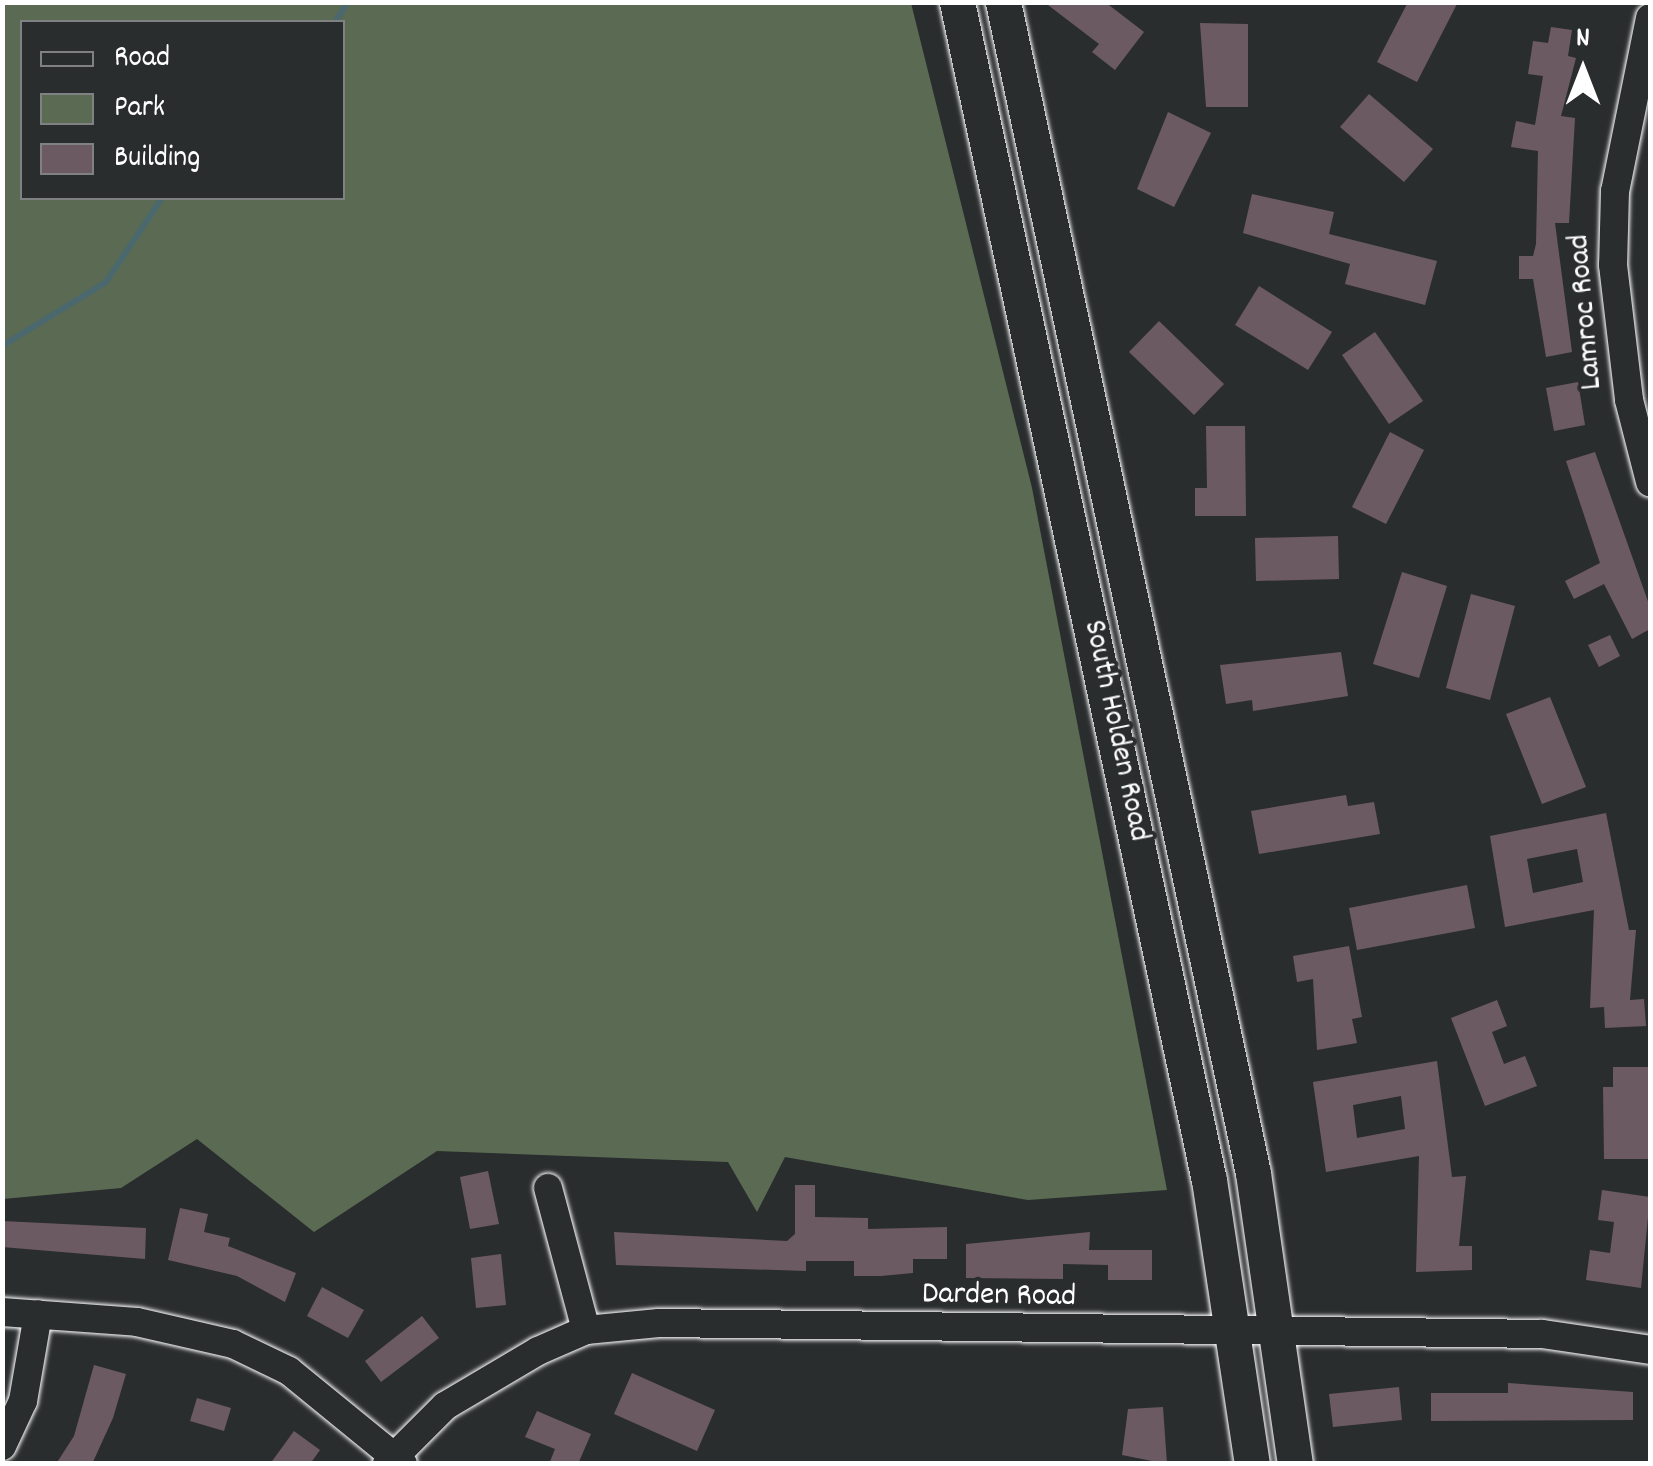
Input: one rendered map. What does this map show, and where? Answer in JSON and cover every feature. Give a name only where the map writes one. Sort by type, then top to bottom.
[{"type":"main road","name":"South Holden Road","points":[[958,2],[1238,1333],[1252,1464]]},
{"type":"main road","name":"South Holden Road","points":[[1003,2],[1284,1337],[1296,1464]]},
{"type":"street","name":"Lamroc Road","points":[[1650,18],[1613,266],[1629,400],[1650,482]]},
{"type":"street","points":[[548,1188],[586,1330]]},
{"type":"street","points":[[2,1312],[137,1322],[233,1344],[289,1371],[395,1461]]},
{"type":"street","points":[[2,1446],[23,1401],[38,1314]]},
{"type":"street","name":"Darden Road","points":[[395,1461],[445,1406],[586,1330],[659,1323],[1284,1337],[1542,1334],[1650,1350]]},
{"type":"green space","points":[[3,2],[911,3],[1032,488],[1167,1190],[1028,1200],[785,1157],[757,1212],[728,1162],[437,1151],[314,1232],[197,1139],[121,1188],[3,1199]]},
{"type":"building","points":[[1044,2],[1105,2],[1144,32],[1115,70],[1092,52],[1099,44]]},
{"type":"building","points":[[1408,2],[1458,2],[1417,82],[1377,62]]},
{"type":"building","points":[[1200,23],[1248,24],[1248,107],[1206,107]]},
{"type":"building","points":[[1551,27],[1572,30],[1568,56],[1576,58],[1561,116],[1575,118],[1569,223],[1555,223],[1572,352],[1546,357],[1533,279],[1519,279],[1519,256],[1533,256],[1536,244],[1538,151],[1511,147],[1516,121],[1535,125],[1543,76],[1528,74],[1533,41],[1548,43]]},
{"type":"building","points":[[1369,94],[1433,149],[1404,182],[1340,127]]},
{"type":"building","points":[[1168,112],[1211,133],[1174,207],[1137,189]]},
{"type":"building","points":[[1252,194],[1334,212],[1329,234],[1437,261],[1425,305],[1345,284],[1350,264],[1243,233]]},
{"type":"building","points":[[1259,286],[1332,332],[1308,370],[1235,325]]},
{"type":"building","points":[[1159,321],[1224,384],[1194,415],[1129,352]]},
{"type":"building","points":[[1375,332],[1423,401],[1389,424],[1342,355]]},
{"type":"building","points":[[1578,382],[1585,425],[1554,431],[1546,388]]},
{"type":"building","points":[[1206,426],[1245,426],[1246,516],[1195,516],[1195,488],[1207,488]]},
{"type":"building","points":[[1390,432],[1424,450],[1386,524],[1352,507]]},
{"type":"building","points":[[1595,452],[1650,607],[1650,629],[1632,639],[1604,584],[1574,599],[1565,581],[1600,563],[1566,461]]},
{"type":"building","points":[[1338,536],[1339,579],[1256,581],[1255,538]]},
{"type":"building","points":[[1402,572],[1447,586],[1419,678],[1373,664]]},
{"type":"building","points":[[1471,594],[1515,606],[1490,700],[1446,688]]},
{"type":"building","points":[[1610,635],[1620,656],[1599,667],[1588,645]]},
{"type":"building","points":[[1341,652],[1348,696],[1253,711],[1252,700],[1226,704],[1220,665]]},
{"type":"building","points":[[1550,697],[1586,787],[1542,804],[1506,714]]},
{"type":"building","points":[[1346,795],[1348,806],[1374,802],[1380,834],[1259,854],[1251,811]]},
{"type":"building","points":[[1606,813],[1629,930],[1636,930],[1630,1000],[1644,999],[1646,1026],[1605,1028],[1604,1007],[1590,1008],[1594,910],[1505,927],[1490,836]],"holes":[[[1577,849],[1583,882],[1533,893],[1527,859]]]},
{"type":"building","points":[[1467,885],[1475,928],[1357,950],[1349,908]]},
{"type":"building","points":[[1349,946],[1362,1017],[1352,1019],[1357,1043],[1317,1050],[1313,979],[1297,982],[1293,956]]},
{"type":"building","points":[[1497,1000],[1507,1026],[1492,1032],[1504,1064],[1525,1056],[1537,1086],[1485,1106],[1451,1018]]},
{"type":"building","points":[[1437,1061],[1452,1177],[1466,1176],[1459,1246],[1472,1246],[1472,1270],[1416,1272],[1419,1156],[1326,1172],[1313,1082]],"holes":[[[1401,1096],[1405,1129],[1357,1138],[1353,1105]]]},
{"type":"building","points":[[1613,1067],[1648,1067],[1648,1159],[1604,1159],[1603,1087],[1613,1087]]},
{"type":"building","points":[[488,1171],[499,1224],[470,1229],[460,1177]]},
{"type":"building","points":[[795,1185],[815,1185],[815,1217],[868,1218],[868,1229],[947,1227],[947,1259],[913,1259],[913,1273],[881,1276],[854,1276],[854,1261],[806,1261],[806,1271],[616,1265],[614,1232],[787,1241],[795,1234]]},
{"type":"building","points":[[1602,1190],[1650,1197],[1641,1288],[1586,1280],[1590,1250],[1610,1253],[1614,1222],[1598,1220]]},
{"type":"building","points":[[180,1208],[208,1214],[204,1232],[230,1238],[228,1246],[296,1273],[285,1302],[237,1276],[168,1260]]},
{"type":"building","points":[[2,1221],[146,1228],[145,1259],[2,1247]]},
{"type":"building","points":[[1090,1232],[1089,1250],[1152,1250],[1152,1280],[1108,1280],[1108,1265],[1063,1264],[1063,1279],[966,1278],[966,1244]]},
{"type":"building","points":[[501,1254],[506,1305],[476,1308],[471,1258]]},
{"type":"building","points":[[322,1287],[364,1310],[348,1338],[307,1316]]},
{"type":"building","points":[[422,1316],[439,1338],[381,1382],[365,1361]]},
{"type":"building","points":[[94,1365],[126,1374],[113,1418],[92,1464],[56,1464],[74,1436]]},
{"type":"building","points":[[632,1373],[715,1410],[697,1451],[614,1414]]},
{"type":"building","points":[[1508,1383],[1633,1392],[1633,1420],[1431,1421],[1431,1393],[1508,1393]]},
{"type":"building","points":[[1399,1387],[1402,1420],[1333,1427],[1329,1394]]},
{"type":"building","points":[[197,1398],[231,1408],[224,1431],[190,1421]]},
{"type":"building","points":[[1163,1407],[1167,1464],[1122,1455],[1128,1409]]},
{"type":"building","points":[[537,1411],[591,1434],[578,1464],[549,1464],[555,1449],[525,1437]]},
{"type":"building","points":[[294,1431],[320,1450],[310,1464],[270,1464]]},
{"type":"waterway","points":[[336,20],[348,2]]},
{"type":"waterway","points":[[2,346],[106,282],[161,200]]}]
